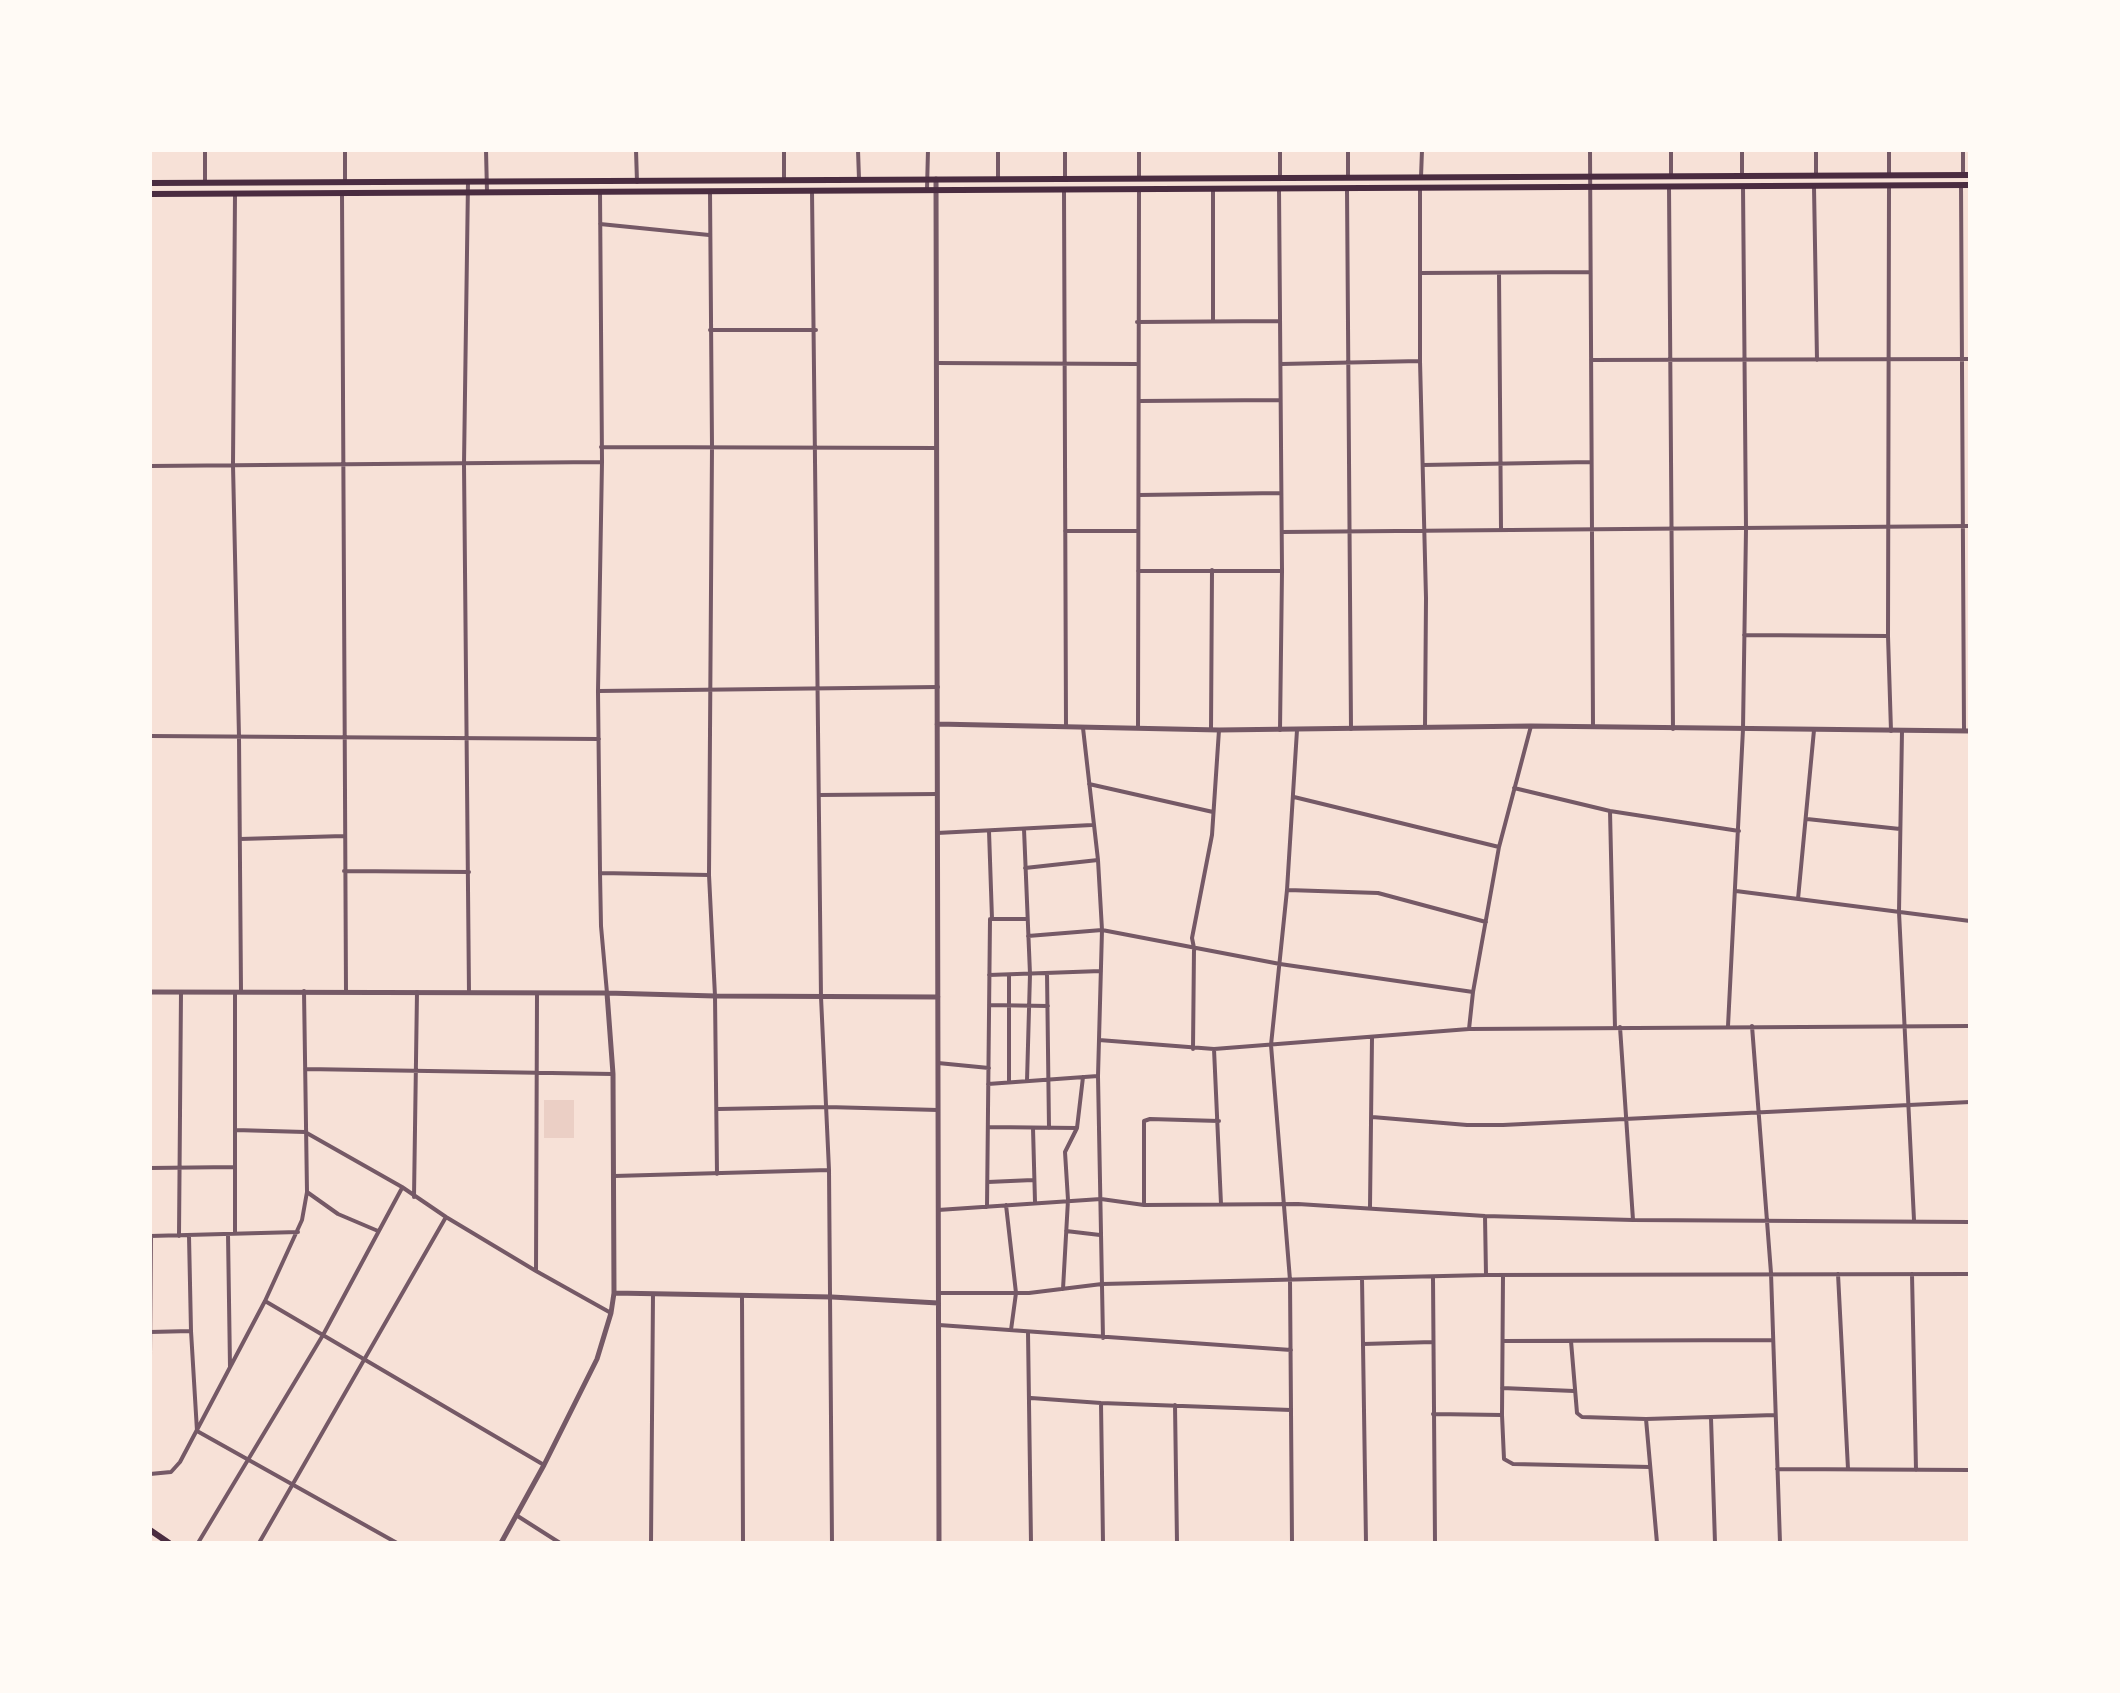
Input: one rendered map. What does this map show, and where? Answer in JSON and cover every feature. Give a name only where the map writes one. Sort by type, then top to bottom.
[{"type":"main road","points":[[150,183],[1280,179],[1590,174],[1966,175]]},
{"type":"main road","points":[[150,194],[1970,185]]},
{"type":"main road","points":[[150,1530],[169,1543]]},
{"type":"street","points":[[205,150],[205,183]]},
{"type":"street","points":[[345,150],[345,181]]},
{"type":"street","points":[[486,150],[487,192]]},
{"type":"street","points":[[636,150],[637,182]]},
{"type":"street","points":[[784,150],[784,181]]},
{"type":"street","points":[[858,150],[859,179]]},
{"type":"street","points":[[928,150],[936,192],[939,1543]]},
{"type":"street","points":[[998,150],[998,178]]},
{"type":"street","points":[[1065,150],[1065,179]]},
{"type":"street","points":[[1139,150],[1139,179]]},
{"type":"street","points":[[1280,150],[1280,179]]},
{"type":"street","points":[[1348,150],[1348,178]]},
{"type":"street","points":[[1421,177],[1422,150]]},
{"type":"street","points":[[1590,150],[1593,726]]},
{"type":"street","points":[[1671,150],[1671,175]]},
{"type":"street","points":[[1742,150],[1742,175]]},
{"type":"street","points":[[1816,150],[1816,175]]},
{"type":"street","points":[[1889,150],[1889,176]]},
{"type":"street","points":[[1963,150],[1966,175]]},
{"type":"street","points":[[927,192],[932,178]]},
{"type":"street","points":[[468,182],[464,464],[469,993]]},
{"type":"street","points":[[937,724],[1215,730],[1593,726],[1967,731],[1962,526],[1961,185]]},
{"type":"street","points":[[1728,1026],[1743,729],[1746,529],[1743,186]]},
{"type":"street","points":[[1814,186],[1817,360]]},
{"type":"street","points":[[1889,186],[1888,636],[1891,731]]},
{"type":"street","points":[[1669,187],[1673,729]]},
{"type":"street","points":[[1138,728],[1139,401],[1136,364],[1139,189]]},
{"type":"street","points":[[1213,189],[1213,321]]},
{"type":"street","points":[[1279,189],[1280,730]]},
{"type":"street","points":[[1420,189],[1420,361],[1426,530],[1425,727]]},
{"type":"street","points":[[1347,190],[1351,729]]},
{"type":"street","points":[[710,191],[709,875],[715,996],[717,1174]]},
{"type":"street","points":[[812,191],[816,330],[821,997],[832,1297],[832,1543]]},
{"type":"street","points":[[1064,191],[1066,727]]},
{"type":"street","points":[[501,1543],[597,1359],[614,1293],[613,1074],[601,926],[600,873],[600,192]]},
{"type":"street","points":[[235,194],[233,465],[240,839],[235,1233]]},
{"type":"street","points":[[342,194],[346,992]]},
{"type":"street","points":[[600,224],[710,236]]},
{"type":"street","points":[[1420,273],[1590,272]]},
{"type":"street","points":[[1499,273],[1501,530]]},
{"type":"street","points":[[1137,322],[1279,321]]},
{"type":"street","points":[[710,330],[816,330]]},
{"type":"street","points":[[1591,360],[1970,359]]},
{"type":"street","points":[[1281,364],[1420,361]]},
{"type":"street","points":[[936,363],[1136,364]]},
{"type":"street","points":[[1139,401],[1281,400]]},
{"type":"street","points":[[601,447],[937,448]]},
{"type":"street","points":[[150,466],[602,462]]},
{"type":"street","points":[[1423,465],[1591,462]]},
{"type":"street","points":[[1139,495],[1281,493]]},
{"type":"street","points":[[1282,532],[1970,526]]},
{"type":"street","points":[[1065,531],[1138,531]]},
{"type":"street","points":[[1193,1049],[1193,923],[1212,835],[1213,812],[1212,570]]},
{"type":"street","points":[[1138,571],[1282,571]]},
{"type":"street","points":[[1744,635],[1888,636]]},
{"type":"street","points":[[598,691],[938,687]]},
{"type":"street","points":[[1469,1029],[1499,847],[1531,726]]},
{"type":"street","points":[[1083,728],[1098,860],[1102,930],[1098,1076],[1103,1338]]},
{"type":"street","points":[[1292,1543],[1290,1280],[1271,1045],[1287,890],[1297,730]]},
{"type":"street","points":[[1798,899],[1814,730]]},
{"type":"street","points":[[1902,731],[1899,912],[1914,1221]]},
{"type":"street","points":[[150,736],[599,739]]},
{"type":"street","points":[[1089,784],[1213,812]]},
{"type":"street","points":[[1514,788],[1610,811],[1739,831]]},
{"type":"street","points":[[819,795],[937,794]]},
{"type":"street","points":[[1294,797],[1499,847]]},
{"type":"street","points":[[1610,811],[1618,1028],[1633,1220]]},
{"type":"street","points":[[1806,819],[1900,829]]},
{"type":"street","points":[[937,833],[1092,825]]},
{"type":"street","points":[[1024,829],[1030,974],[1027,1081]]},
{"type":"street","points":[[987,1207],[992,919],[989,831]]},
{"type":"street","points":[[240,839],[344,836]]},
{"type":"street","points":[[1025,868],[1098,860]]},
{"type":"street","points":[[344,871],[469,872]]},
{"type":"street","points":[[600,873],[709,875]]},
{"type":"street","points":[[1287,890],[1378,893],[1486,922]]},
{"type":"street","points":[[1736,891],[1970,921]]},
{"type":"street","points":[[992,919],[1027,919]]},
{"type":"street","points":[[1028,936],[1102,930],[1280,964],[1473,992]]},
{"type":"street","points":[[989,975],[1101,971]]},
{"type":"street","points":[[1047,973],[1049,1128]]},
{"type":"street","points":[[1009,975],[1009,1082]]},
{"type":"street","points":[[150,1474],[171,1472],[180,1462],[265,1301],[298,1232],[306,1207],[304,991]]},
{"type":"street","points":[[150,992],[938,997]]},
{"type":"street","points":[[179,1236],[181,992]]},
{"type":"street","points":[[414,1197],[417,992]]},
{"type":"street","points":[[536,1271],[537,993]]},
{"type":"street","points":[[989,1005],[1048,1006]]},
{"type":"street","points":[[1752,1026],[1771,1273],[1780,1543]]},
{"type":"street","points":[[1099,1040],[1214,1049],[1469,1029],[1970,1026]]},
{"type":"street","points":[[1370,1207],[1372,1037]]},
{"type":"street","points":[[1214,1049],[1221,1204]]},
{"type":"street","points":[[938,1063],[989,1068]]},
{"type":"street","points":[[305,1069],[613,1074]]},
{"type":"street","points":[[988,1084],[1098,1076]]},
{"type":"street","points":[[1063,1289],[1068,1200],[1065,1152],[1077,1128],[1083,1077]]},
{"type":"street","points":[[1372,1117],[1467,1125],[1970,1102]]},
{"type":"street","points":[[718,1109],[827,1107],[938,1110]]},
{"type":"street","points":[[1144,1205],[1144,1121],[1219,1121]]},
{"type":"street","points":[[988,1127],[1077,1128]]},
{"type":"street","points":[[1033,1128],[1035,1202]]},
{"type":"street","points":[[235,1130],[305,1132],[611,1313]]},
{"type":"street","points":[[150,1168],[235,1167]]},
{"type":"street","points":[[614,1176],[829,1170]]},
{"type":"street","points":[[988,1182],[1034,1180]]},
{"type":"street","points":[[198,1543],[323,1335],[402,1187]]},
{"type":"street","points":[[307,1192],[350,1221],[379,1231]]},
{"type":"street","points":[[938,1210],[1101,1199],[1144,1205],[1285,1204],[1485,1216],[1633,1220],[1970,1222]]},
{"type":"street","points":[[1006,1205],[1016,1293],[1011,1330]]},
{"type":"street","points":[[1485,1216],[1486,1275]]},
{"type":"street","points":[[259,1543],[446,1217]]},
{"type":"street","points":[[1066,1231],[1101,1235]]},
{"type":"street","points":[[150,1356],[151,1236],[298,1232]]},
{"type":"street","points":[[228,1234],[230,1368]]},
{"type":"street","points":[[189,1236],[197,1431]]},
{"type":"street","points":[[1838,1274],[1848,1469]]},
{"type":"street","points":[[1912,1274],[1916,1470]]},
{"type":"street","points":[[938,1293],[1016,1293],[1102,1284],[1486,1275],[1970,1274]]},
{"type":"street","points":[[1503,1275],[1503,1453],[1508,1463],[1650,1467]]},
{"type":"street","points":[[1433,1277],[1435,1543]]},
{"type":"street","points":[[1362,1278],[1366,1543]]},
{"type":"street","points":[[614,1293],[832,1297],[938,1303]]},
{"type":"street","points":[[651,1543],[653,1294]]},
{"type":"street","points":[[742,1296],[743,1543]]},
{"type":"street","points":[[265,1301],[544,1465]]},
{"type":"street","points":[[938,1325],[1291,1350]]},
{"type":"street","points":[[150,1332],[191,1331]]},
{"type":"street","points":[[1028,1332],[1031,1543]]},
{"type":"street","points":[[1503,1341],[1772,1340]]},
{"type":"street","points":[[1571,1341],[1579,1416],[1646,1419],[1775,1415]]},
{"type":"street","points":[[1363,1344],[1433,1342]]},
{"type":"street","points":[[1502,1388],[1574,1391]]},
{"type":"street","points":[[1031,1398],[1291,1410]]},
{"type":"street","points":[[1101,1403],[1103,1543]]},
{"type":"street","points":[[1175,1405],[1177,1543]]},
{"type":"street","points":[[1433,1414],[1502,1415]]},
{"type":"street","points":[[1711,1418],[1715,1543]]},
{"type":"street","points":[[1646,1419],[1657,1543]]},
{"type":"street","points":[[197,1431],[397,1543]]},
{"type":"street","points":[[1777,1469],[1970,1470]]},
{"type":"street","points":[[516,1515],[560,1543]]},
{"type":"shaded area","points":[[544,1100],[574,1100],[574,1138],[544,1138]]}]
